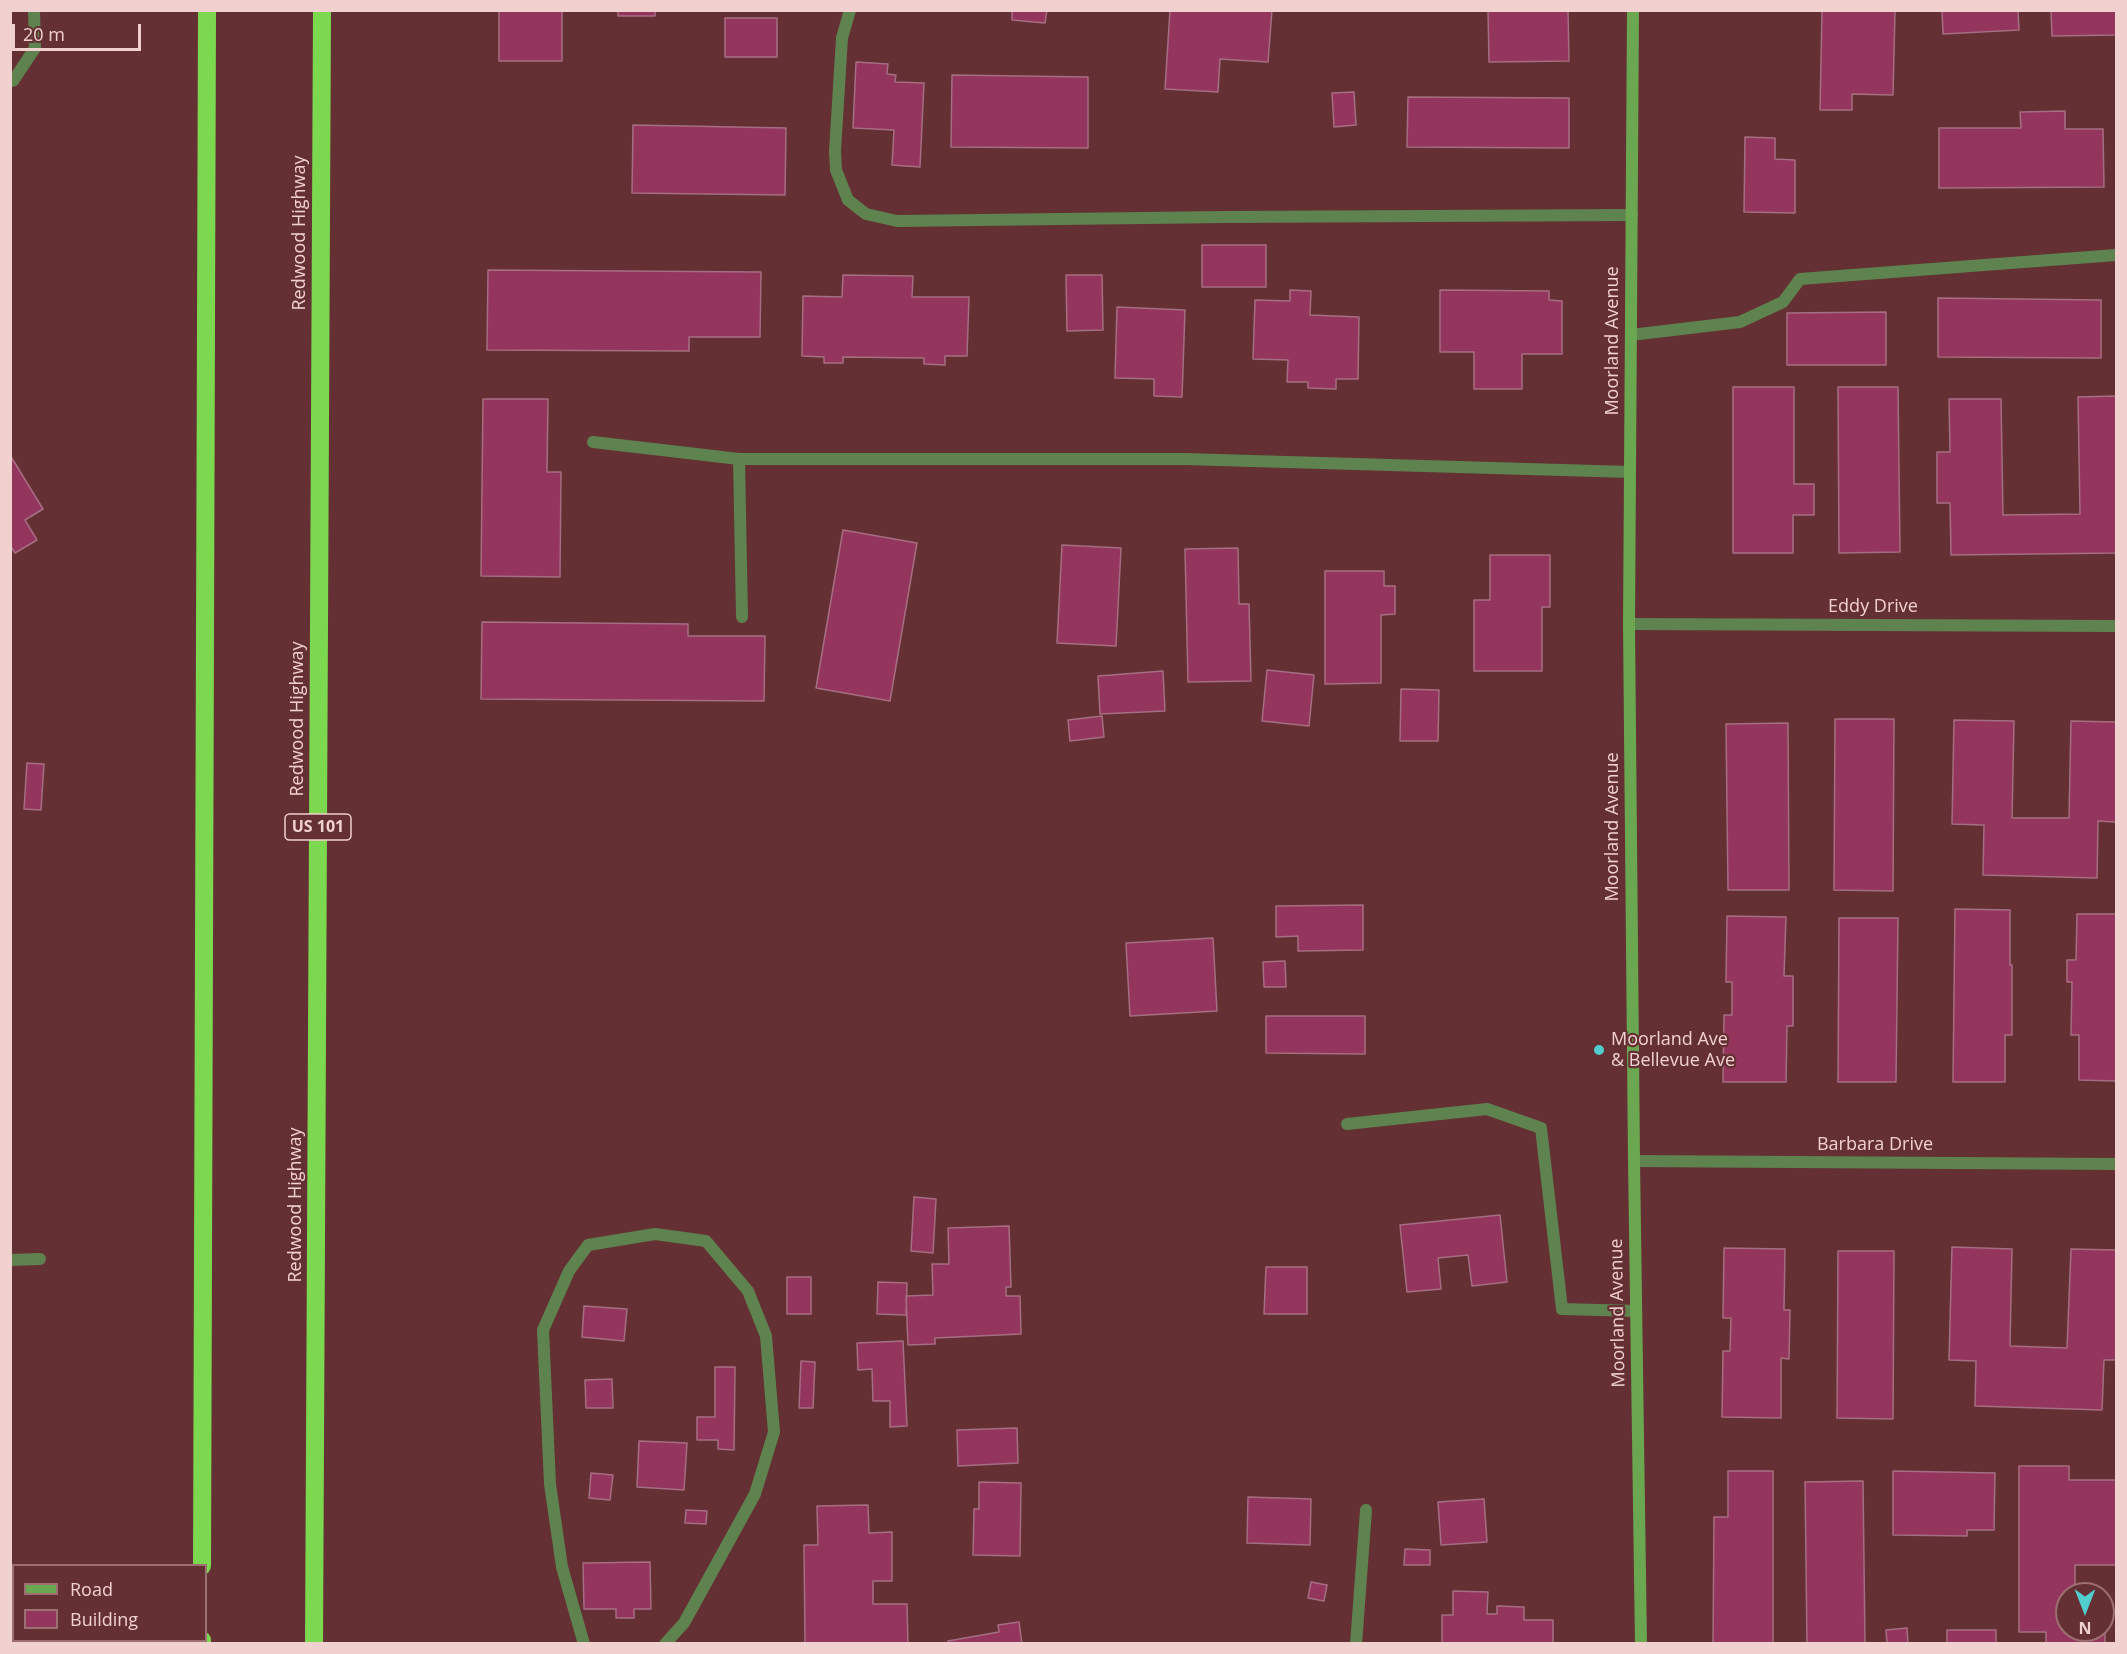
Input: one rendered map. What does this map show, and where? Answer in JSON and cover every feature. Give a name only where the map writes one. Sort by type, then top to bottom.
[{"type":"highway","points":[[202,1564],[207,10]]},
{"type":"highway","name":"Redwood Highway","points":[[314,1644],[322,10]]},
{"type":"street","points":[[10,81],[13,81],[35,48],[34,10]]},
{"type":"street","points":[[850,10],[842,38],[835,151],[836,170],[848,200],[866,214],[897,221],[1632,215]]},
{"type":"street","name":"Moorland Avenue","points":[[1633,10],[1629,624],[1641,1644]]},
{"type":"street","points":[[1631,334],[1740,322],[1783,302],[1800,279],[2116,255]]},
{"type":"street","points":[[593,442],[740,459],[1184,459],[1630,471]]},
{"type":"street","points":[[740,459],[742,617]]},
{"type":"street","name":"Eddy Drive","points":[[1629,624],[2116,627]]},
{"type":"street","points":[[1347,1124],[1487,1109],[1541,1128],[1562,1309],[1636,1311]]},
{"type":"street","name":"Barbara Drive","points":[[1634,1161],[2116,1164]]},
{"type":"street","points":[[584,1644],[562,1567],[550,1484],[543,1330],[569,1271],[588,1245],[655,1234],[706,1241],[748,1291],[766,1336],[774,1432],[755,1494],[684,1623],[665,1644]]},
{"type":"street","points":[[10,1260],[40,1259]]},
{"type":"street","points":[[1356,1644],[1366,1510]]},
{"type":"building","points":[[499,10],[562,10],[562,61],[499,61]]},
{"type":"building","points":[[618,10],[655,10],[655,16],[618,16]]},
{"type":"building","points":[[1012,10],[1047,10],[1045,23],[1012,20]]},
{"type":"building","points":[[1170,10],[1272,10],[1268,62],[1220,59],[1218,92],[1165,89]]},
{"type":"building","points":[[1568,10],[1569,61],[1489,62],[1488,11]]},
{"type":"building","points":[[1822,10],[1895,10],[1893,95],[1852,94],[1852,110],[1820,110]]},
{"type":"building","points":[[1942,10],[2018,10],[2019,30],[1943,34]]},
{"type":"building","points":[[2051,10],[2116,10],[2116,35],[2052,36]]},
{"type":"building","points":[[725,18],[777,18],[777,57],[725,57]]},
{"type":"building","points":[[856,62],[888,64],[887,74],[896,75],[895,82],[924,83],[920,167],[892,165],[894,130],[853,128]]},
{"type":"building","points":[[952,75],[1088,77],[1088,148],[951,147]]},
{"type":"building","points":[[1354,92],[1356,125],[1334,127],[1332,93]]},
{"type":"building","points":[[1408,97],[1569,98],[1569,148],[1407,147]]},
{"type":"building","points":[[2065,111],[2065,129],[2103,129],[2104,187],[1939,188],[1939,128],[2021,128],[2020,112]]},
{"type":"building","points":[[633,125],[786,128],[785,195],[632,193]]},
{"type":"building","points":[[1745,137],[1775,138],[1775,159],[1795,160],[1795,213],[1744,212]]},
{"type":"building","points":[[1202,245],[1266,245],[1266,287],[1202,287]]},
{"type":"building","points":[[488,270],[761,272],[760,337],[689,337],[689,351],[487,350]]},
{"type":"building","points":[[843,275],[913,276],[912,297],[969,297],[967,356],[945,356],[945,365],[924,364],[924,358],[843,357],[843,363],[824,363],[824,357],[802,356],[803,296],[842,297]]},
{"type":"building","points":[[1066,275],[1102,275],[1103,330],[1067,331]]},
{"type":"building","points":[[1290,290],[1311,291],[1310,315],[1359,317],[1358,379],[1336,379],[1336,389],[1308,388],[1308,382],[1287,382],[1288,360],[1253,359],[1255,300],[1290,301]]},
{"type":"building","points":[[1440,290],[1549,291],[1549,300],[1562,301],[1562,354],[1522,354],[1522,389],[1474,389],[1474,352],[1440,352]]},
{"type":"building","points":[[1938,298],[2101,300],[2101,358],[1938,357]]},
{"type":"building","points":[[1117,307],[1185,310],[1182,397],[1154,396],[1154,379],[1115,378]]},
{"type":"building","points":[[1886,312],[1886,365],[1787,365],[1787,313]]},
{"type":"building","points":[[1733,387],[1794,387],[1794,484],[1814,484],[1814,515],[1793,515],[1793,553],[1733,553]]},
{"type":"building","points":[[1838,387],[1898,387],[1900,552],[1839,553]]},
{"type":"building","points":[[2116,396],[2116,553],[1951,555],[1950,503],[1937,503],[1937,452],[1950,452],[1949,399],[2001,399],[2003,515],[2080,514],[2078,397]]},
{"type":"building","points":[[483,399],[548,399],[547,472],[561,472],[560,577],[481,576]]},
{"type":"building","points":[[10,455],[43,509],[25,520],[37,540],[15,553],[10,545]]},
{"type":"building","points":[[843,530],[917,543],[890,701],[816,688]]},
{"type":"building","points":[[1062,545],[1121,548],[1116,646],[1057,643]]},
{"type":"building","points":[[1238,548],[1239,604],[1249,604],[1251,681],[1188,682],[1185,549]]},
{"type":"building","points":[[1490,555],[1550,555],[1550,607],[1542,607],[1542,671],[1474,671],[1474,600],[1490,600]]},
{"type":"building","points":[[1325,571],[1384,571],[1384,586],[1395,586],[1395,614],[1381,615],[1381,683],[1325,684]]},
{"type":"building","points":[[482,622],[688,624],[688,636],[765,636],[764,701],[481,699]]},
{"type":"building","points":[[1267,670],[1314,675],[1309,726],[1262,721]]},
{"type":"building","points":[[1163,671],[1165,711],[1100,714],[1098,676]]},
{"type":"building","points":[[1401,689],[1439,690],[1438,741],[1400,741]]},
{"type":"building","points":[[1102,716],[1104,737],[1070,741],[1068,720]]},
{"type":"building","points":[[1835,719],[1894,719],[1893,891],[1834,890]]},
{"type":"building","points":[[1954,720],[2014,721],[2012,818],[2069,818],[2071,721],[2116,722],[2116,822],[2098,821],[2097,878],[1983,875],[1984,825],[1952,824]]},
{"type":"building","points":[[1788,723],[1789,890],[1728,890],[1726,724]]},
{"type":"building","points":[[27,763],[44,764],[41,810],[24,809]]},
{"type":"building","points":[[1363,905],[1363,950],[1298,951],[1298,936],[1276,937],[1276,906]]},
{"type":"building","points":[[1955,909],[2010,910],[2012,1035],[2005,1035],[2005,1082],[1953,1082]]},
{"type":"building","points":[[2077,914],[2116,914],[2116,1081],[2079,1080],[2079,1035],[2071,1035],[2072,982],[2067,982],[2067,960],[2076,960]]},
{"type":"building","points":[[1727,916],[1786,917],[1784,976],[1793,976],[1793,1026],[1787,1026],[1786,1082],[1723,1082],[1724,1015],[1732,1015],[1732,982],[1726,982]]},
{"type":"building","points":[[1839,918],[1898,918],[1896,1082],[1838,1082]]},
{"type":"building","points":[[1213,938],[1217,1011],[1130,1016],[1126,943]]},
{"type":"building","points":[[1285,961],[1286,987],[1264,987],[1263,962]]},
{"type":"building","points":[[1266,1016],[1365,1016],[1365,1054],[1266,1053]]},
{"type":"building","points":[[914,1197],[936,1199],[933,1253],[911,1251]]},
{"type":"building","points":[[1500,1215],[1507,1282],[1472,1286],[1468,1255],[1438,1258],[1441,1289],[1407,1292],[1400,1225]]},
{"type":"building","points":[[1009,1226],[1011,1287],[1006,1287],[1006,1296],[1020,1296],[1021,1334],[935,1338],[935,1344],[908,1345],[906,1296],[933,1295],[932,1264],[949,1264],[948,1228]]},
{"type":"building","points":[[1952,1247],[2012,1249],[2010,1346],[2067,1348],[2071,1249],[2116,1250],[2116,1360],[2104,1360],[2102,1410],[1975,1406],[1976,1361],[1949,1360]]},
{"type":"building","points":[[1724,1248],[1785,1249],[1784,1310],[1790,1310],[1789,1359],[1781,1358],[1781,1418],[1722,1417],[1723,1351],[1730,1351],[1731,1318],[1723,1318]]},
{"type":"building","points":[[1838,1251],[1894,1251],[1893,1419],[1837,1418]]},
{"type":"building","points":[[1266,1267],[1307,1267],[1307,1314],[1264,1314]]},
{"type":"building","points":[[787,1277],[811,1277],[811,1314],[787,1314]]},
{"type":"building","points":[[878,1282],[907,1283],[906,1315],[877,1314]]},
{"type":"building","points":[[584,1306],[627,1309],[624,1341],[582,1337]]},
{"type":"building","points":[[903,1341],[907,1426],[890,1427],[890,1401],[873,1401],[872,1369],[858,1370],[857,1343]]},
{"type":"building","points":[[801,1361],[815,1362],[813,1408],[799,1408]]},
{"type":"building","points":[[715,1367],[735,1367],[734,1450],[718,1449],[718,1440],[697,1440],[697,1417],[715,1417]]},
{"type":"building","points":[[612,1379],[613,1408],[586,1408],[585,1380]]},
{"type":"building","points":[[1017,1428],[1018,1463],[958,1466],[957,1430]]},
{"type":"building","points":[[639,1441],[687,1443],[684,1490],[637,1487]]},
{"type":"building","points":[[2019,1466],[2069,1466],[2069,1480],[2116,1480],[2116,1565],[2075,1565],[2075,1582],[2055,1582],[2055,1642],[2105,1642],[2105,1644],[2046,1644],[2046,1632],[2019,1632]]},
{"type":"building","points":[[1728,1471],[1773,1471],[1773,1644],[1713,1644],[1714,1517],[1728,1517]]},
{"type":"building","points":[[1893,1471],[1995,1473],[1994,1530],[1967,1530],[1967,1536],[1893,1535]]},
{"type":"building","points":[[591,1473],[613,1475],[610,1500],[589,1498]]},
{"type":"building","points":[[1863,1481],[1865,1644],[1807,1644],[1805,1482]]},
{"type":"building","points":[[979,1482],[1021,1483],[1020,1556],[973,1555],[974,1509],[979,1509]]},
{"type":"building","points":[[1248,1497],[1311,1499],[1310,1545],[1247,1543]]},
{"type":"building","points":[[1484,1499],[1487,1542],[1441,1545],[1438,1502]]},
{"type":"building","points":[[868,1505],[869,1533],[892,1532],[892,1581],[873,1581],[873,1604],[907,1604],[908,1644],[805,1644],[804,1545],[818,1545],[817,1506]]},
{"type":"building","points":[[686,1510],[707,1511],[706,1524],[685,1523]]},
{"type":"building","points":[[1405,1549],[1430,1550],[1430,1565],[1404,1565]]},
{"type":"building","points":[[650,1562],[651,1609],[634,1609],[634,1618],[616,1618],[616,1609],[584,1609],[583,1563]]},
{"type":"building","points":[[1311,1582],[1327,1585],[1324,1601],[1308,1598]]},
{"type":"building","points":[[1453,1591],[1488,1592],[1487,1614],[1497,1614],[1497,1606],[1524,1607],[1524,1620],[1553,1620],[1553,1644],[1442,1644],[1442,1615],[1453,1615]]},
{"type":"building","points":[[1019,1622],[1022,1644],[948,1644],[948,1641],[999,1632],[998,1625]]},
{"type":"building","points":[[1907,1628],[1908,1644],[1887,1644],[1886,1630]]},
{"type":"building","points":[[1947,1630],[1996,1630],[1996,1644],[1947,1644]]},
{"type":"place","name":"Moorland Ave & Bellevue Ave","points":[[1599,1050]]}]
